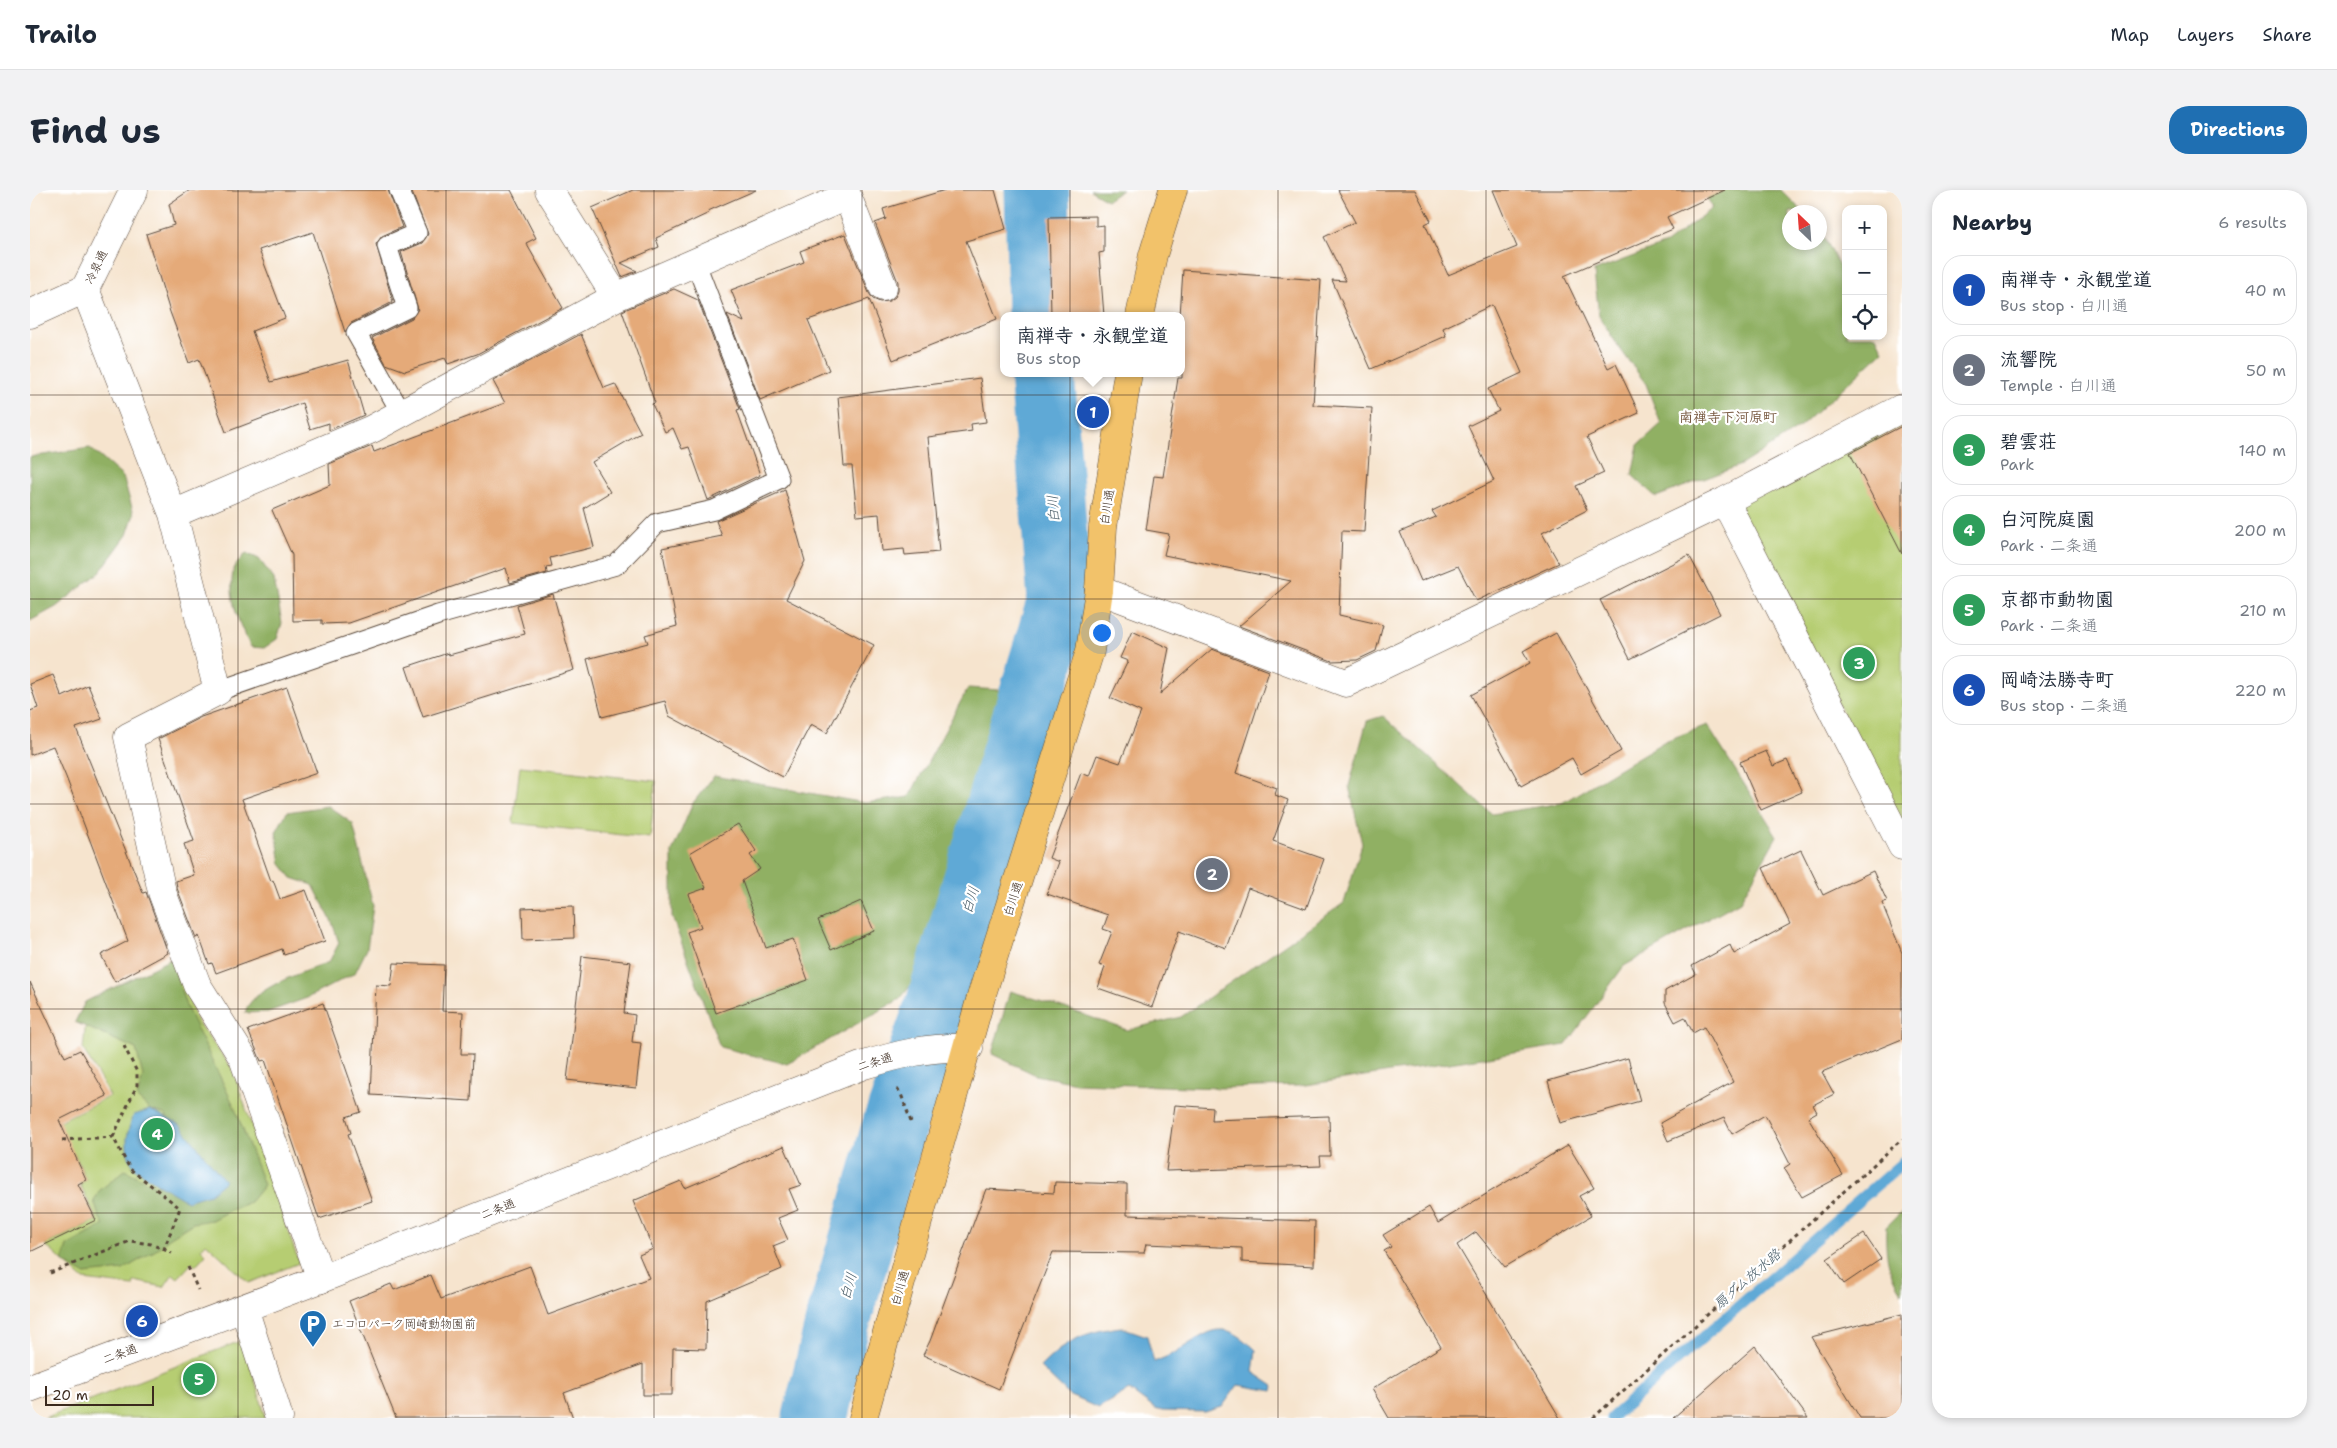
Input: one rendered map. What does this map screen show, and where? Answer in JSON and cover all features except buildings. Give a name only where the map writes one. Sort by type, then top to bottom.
[{"type":"main road","points":[[1141,312],[1153,255],[1172,190]]},
{"type":"main road","name":"白川通","points":[[864,1418],[957,1047],[981,997],[1090,651],[1099,590],[1103,527],[1127,377]]},
{"type":"street","points":[[549,190],[616,297]]},
{"type":"street","name":"冷泉通","points":[[30,314],[85,289],[131,192]]},
{"type":"street","points":[[172,514],[372,429],[616,297],[696,264],[846,193],[883,287]]},
{"type":"street","points":[[85,289],[172,514],[218,691],[128,737],[162,892],[196,985],[243,1058],[322,1279]]},
{"type":"street","points":[[1099,590],[1346,682],[1725,501],[1902,408]]},
{"type":"street","points":[[1725,501],[1902,846]]},
{"type":"street","name":"二条通","points":[[30,1388],[322,1279],[861,1066],[894,1055],[957,1047]]},
{"type":"street","points":[[244,1308],[278,1418]]},
{"type":"lane","points":[[399,190],[417,233],[387,246],[407,308],[356,333],[402,414]]},
{"type":"lane","points":[[218,691],[438,615],[616,565],[657,523],[714,510],[779,479],[696,264]]},
{"type":"path","points":[[113,1137],[137,1085],[138,1072],[124,1046]]},
{"type":"path","points":[[901,1094],[909,1117]]},
{"type":"path","points":[[62,1140],[113,1137]]},
{"type":"path","points":[[113,1137],[130,1169],[180,1208],[164,1249]]},
{"type":"path","points":[[1593,1418],[1902,1139]]},
{"type":"path","points":[[50,1273],[130,1240],[151,1244],[172,1253]]},
{"type":"path","points":[[188,1267],[200,1295]]},
{"type":"green space","points":[[1090,190],[1122,190],[1107,200]]},
{"type":"green space","points":[[1704,190],[1781,190],[1796,205],[1782,205],[1782,250],[1827,250],[1827,242],[1842,271],[1842,340],[1878,340],[1883,351],[1799,428],[1741,465],[1656,497],[1632,475],[1638,445],[1661,424],[1646,384],[1599,316],[1594,271],[1666,244],[1712,208]]},
{"type":"green space","points":[[1902,412],[1902,824],[1731,502]]},
{"type":"green space","points":[[90,448],[123,477],[134,514],[127,535],[99,573],[56,607],[30,621],[30,457]]},
{"type":"green space","points":[[246,553],[259,559],[274,579],[282,623],[277,639],[264,648],[251,647],[242,630],[233,602],[233,572]]},
{"type":"green space","points":[[968,688],[999,690],[1014,712],[926,966],[900,999],[787,1064],[720,1047],[672,917],[672,852],[693,803],[714,776],[865,803],[909,797]]},
{"type":"green space","points":[[1383,716],[1492,814],[1562,803],[1665,741],[1707,725],[1777,836],[1740,901],[1624,966],[1566,1045],[1299,1086],[1220,1088],[1076,1083],[1036,1075],[992,1054],[1010,991],[1127,1030],[1181,1017],[1344,903],[1362,844],[1349,786],[1367,721]]},
{"type":"green space","points":[[520,766],[656,781],[650,838],[513,823]]},
{"type":"green space","points":[[328,806],[353,824],[373,906],[367,949],[355,973],[307,998],[268,1012],[245,1013],[249,1004],[268,988],[329,962],[339,943],[332,922],[313,885],[292,878],[281,864],[276,832],[287,812]]},
{"type":"green space","points":[[171,959],[186,1006],[234,1106],[264,1185],[250,1202],[212,1220],[193,1223],[169,1238],[156,1250],[123,1270],[84,1274],[62,1261],[67,1246],[104,1225],[99,1217],[94,1201],[100,1190],[125,1170],[155,1186],[173,1179],[183,1135],[164,1114],[150,1110],[137,1098],[143,1076],[136,1049],[75,1022],[85,1002]]},
{"type":"green space","points":[[177,967],[197,1022],[232,1068],[299,1263],[249,1283],[206,1243],[201,1249],[206,1254],[195,1266],[192,1263],[178,1278],[173,1274],[164,1287],[134,1281],[133,1286],[84,1280],[45,1245],[97,1220],[80,1184],[86,1180],[76,1157],[54,1124],[110,1096],[83,1049],[87,1011]]},
{"type":"green space","points":[[1902,1211],[1902,1293],[1893,1277],[1888,1261],[1886,1227]]},
{"type":"green space","points":[[243,1340],[266,1418],[44,1418]]},
{"type":"water","points":[[150,1110],[180,1125],[225,1181],[210,1194],[187,1201],[137,1170],[128,1155],[127,1141],[129,1128],[134,1115]]},
{"type":"water","points":[[1121,1327],[1147,1336],[1154,1362],[1210,1332],[1226,1330],[1245,1340],[1256,1350],[1253,1372],[1274,1386],[1273,1391],[1238,1385],[1222,1407],[1205,1412],[1162,1411],[1155,1409],[1129,1390],[1098,1408],[1069,1395],[1040,1367],[1059,1350],[1076,1339],[1096,1332]]},
{"type":"waterway","name":"白川","points":[[1037,190],[1040,312]]},
{"type":"waterway","name":"白川","points":[[815,1418],[837,1325],[896,1121],[938,1005],[1060,600],[1042,377]]},
{"type":"waterway","name":"扇ダム放水路","points":[[1611,1418],[1902,1163]]},
{"type":"place","name":"南禅寺・永観堂道","points":[[1093,412]]},
{"type":"place","name":"碧雲荘","points":[[1859,663]]},
{"type":"place","name":"流響院","points":[[1212,874]]},
{"type":"place","name":"白河院庭園","points":[[157,1134]]},
{"type":"place","name":"岡崎法勝寺町","points":[[142,1321]]},
{"type":"place","name":"エコロパーク岡崎動物園前","points":[[313,1348]]},
{"type":"place","name":"京都市動物園","points":[[199,1379]]},
{"type":"district","name":"南禅寺下河原町","points":[[1728,417]]}]
